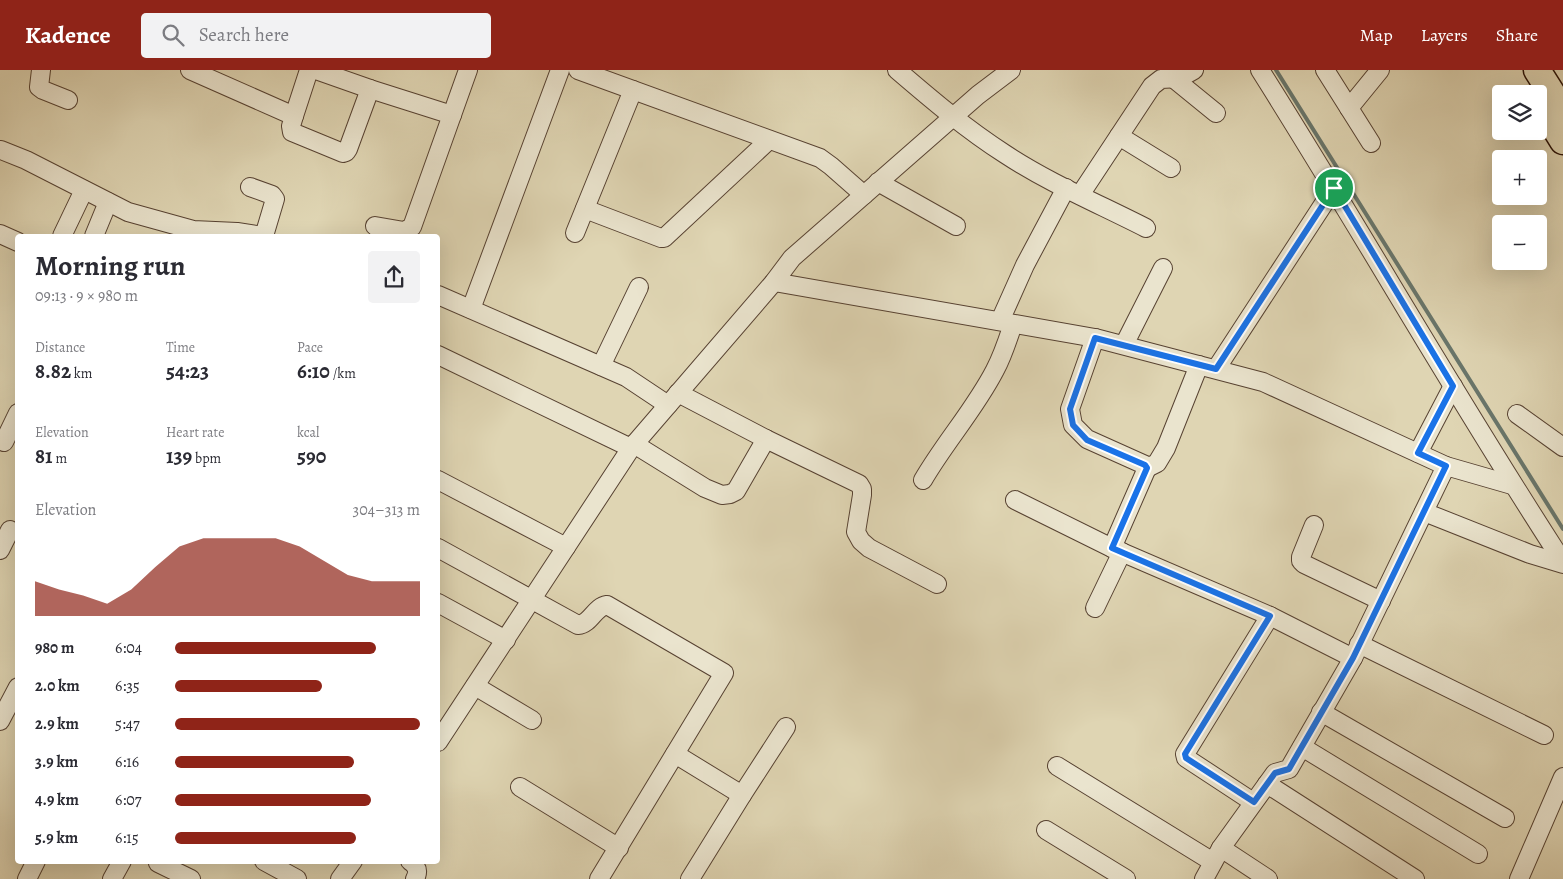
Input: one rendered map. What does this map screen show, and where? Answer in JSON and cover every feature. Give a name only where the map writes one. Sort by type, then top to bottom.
[{"type":"highway","points":[[1518,70],[1527,85]]},
{"type":"highway","points":[[1537,70],[1563,111]]},
{"type":"highway","points":[[1547,115],[1563,141]]},
{"type":"street","points":[[41,70],[39,87],[68,100]]},
{"type":"street","points":[[190,70],[215,75],[294,116]]},
{"type":"street","points":[[309,70],[290,126],[292,132],[346,152],[370,90]]},
{"type":"street","points":[[316,70],[370,90],[452,115]]},
{"type":"street","points":[[375,226],[404,230],[412,227],[468,70]]},
{"type":"street","points":[[471,309],[560,70]]},
{"type":"street","points":[[578,70],[820,158],[864,195]]},
{"type":"street","points":[[897,70],[952,118],[1006,155],[1146,228]]},
{"type":"street","points":[[440,739],[633,446],[774,282],[792,258],[978,95],[1011,70]]},
{"type":"street","points":[[923,480],[935,458],[995,371],[1004,351],[1007,323],[1025,265],[1073,191],[1119,136],[1152,86],[1161,79],[1180,78],[1194,70]]},
{"type":"street","points":[[1260,70],[1334,188],[1512,485],[1563,563]]},
{"type":"street","points":[[1325,70],[1371,143]]},
{"type":"street","points":[[1349,108],[1380,70]]},
{"type":"street","points":[[1173,78],[1216,113]]},
{"type":"street","points":[[575,233],[632,90]]},
{"type":"street","points":[[1119,136],[1171,168]]},
{"type":"street","points":[[585,209],[664,238],[769,140]]},
{"type":"street","points":[[0,150],[2,153],[0,163]]},
{"type":"street","points":[[0,150],[26,160],[128,212],[188,229],[250,234]]},
{"type":"street","points":[[878,182],[956,226]]},
{"type":"street","points":[[250,187],[272,195],[275,199],[265,234]]},
{"type":"street","points":[[1096,608],[1147,468],[1157,463],[1208,367],[1334,188]]},
{"type":"street","points":[[63,234],[84,190]]},
{"type":"street","points":[[95,234],[108,202]]},
{"type":"street","points":[[0,234],[15,241]]},
{"type":"street","points":[[1124,345],[1163,268]]},
{"type":"street","points":[[774,282],[1095,338],[1263,382],[1446,466],[1512,485]]},
{"type":"street","points":[[601,366],[639,287]]},
{"type":"street","points":[[440,296],[626,377],[860,484],[862,495],[856,532],[860,541],[869,548],[937,584]]},
{"type":"street","points":[[1095,338],[1070,409],[1073,425],[1087,440],[1145,465],[1147,468]]},
{"type":"street","points":[[440,356],[633,446],[705,488],[722,495],[736,491],[766,440]]},
{"type":"street","points":[[1418,453],[1453,386]]},
{"type":"street","points":[[1517,414],[1563,447]]},
{"type":"street","points":[[7,444],[15,421]]},
{"type":"street","points":[[1204,879],[1217,855],[1275,773],[1289,769],[1302,747],[1356,651],[1446,466]]},
{"type":"street","points":[[440,481],[566,547]]},
{"type":"street","points":[[1016,500],[1117,550],[1356,651],[1544,735]]},
{"type":"street","points":[[1424,512],[1530,554],[1563,563]]},
{"type":"street","points":[[1314,525],[1301,557],[1304,564],[1380,601]]},
{"type":"street","points":[[0,550],[9,529]]},
{"type":"street","points":[[440,549],[578,625],[586,623],[602,606],[607,605],[724,673],[599,879]]},
{"type":"street","points":[[440,604],[506,640]]},
{"type":"street","points":[[1254,802],[1186,758],[1185,754],[1270,616]]},
{"type":"street","points":[[476,686],[532,720]]},
{"type":"street","points":[[0,721],[15,693]]},
{"type":"street","points":[[1321,712],[1505,818]]},
{"type":"street","points":[[690,879],[786,727]]},
{"type":"street","points":[[1302,747],[1478,854]]},
{"type":"street","points":[[675,754],[742,795]]},
{"type":"street","points":[[1057,766],[1217,855],[1268,879]]},
{"type":"street","points":[[1267,784],[1415,879]]},
{"type":"street","points":[[1518,879],[1562,784]]},
{"type":"street","points":[[520,788],[619,848]]},
{"type":"street","points":[[1046,830],[1126,879]]},
{"type":"street","points":[[27,879],[34,864]]},
{"type":"street","points":[[112,879],[120,864]]},
{"type":"street","points":[[160,864],[191,879]]},
{"type":"street","points":[[270,864],[297,879]]},
{"type":"street","points":[[340,879],[351,864]]},
{"type":"street","points":[[414,864],[417,871],[416,879]]},
{"type":"waterway","points":[[1276,70],[1563,529]]},
{"type":"route","points":[[1334,188],[1453,386],[1418,453],[1446,466],[1353,658],[1289,769],[1284,772],[1275,773],[1254,802],[1186,758],[1185,754],[1270,616],[1112,548],[1147,468],[1145,465],[1087,440],[1073,425],[1070,409],[1095,338],[1216,369],[1334,188]]}]
